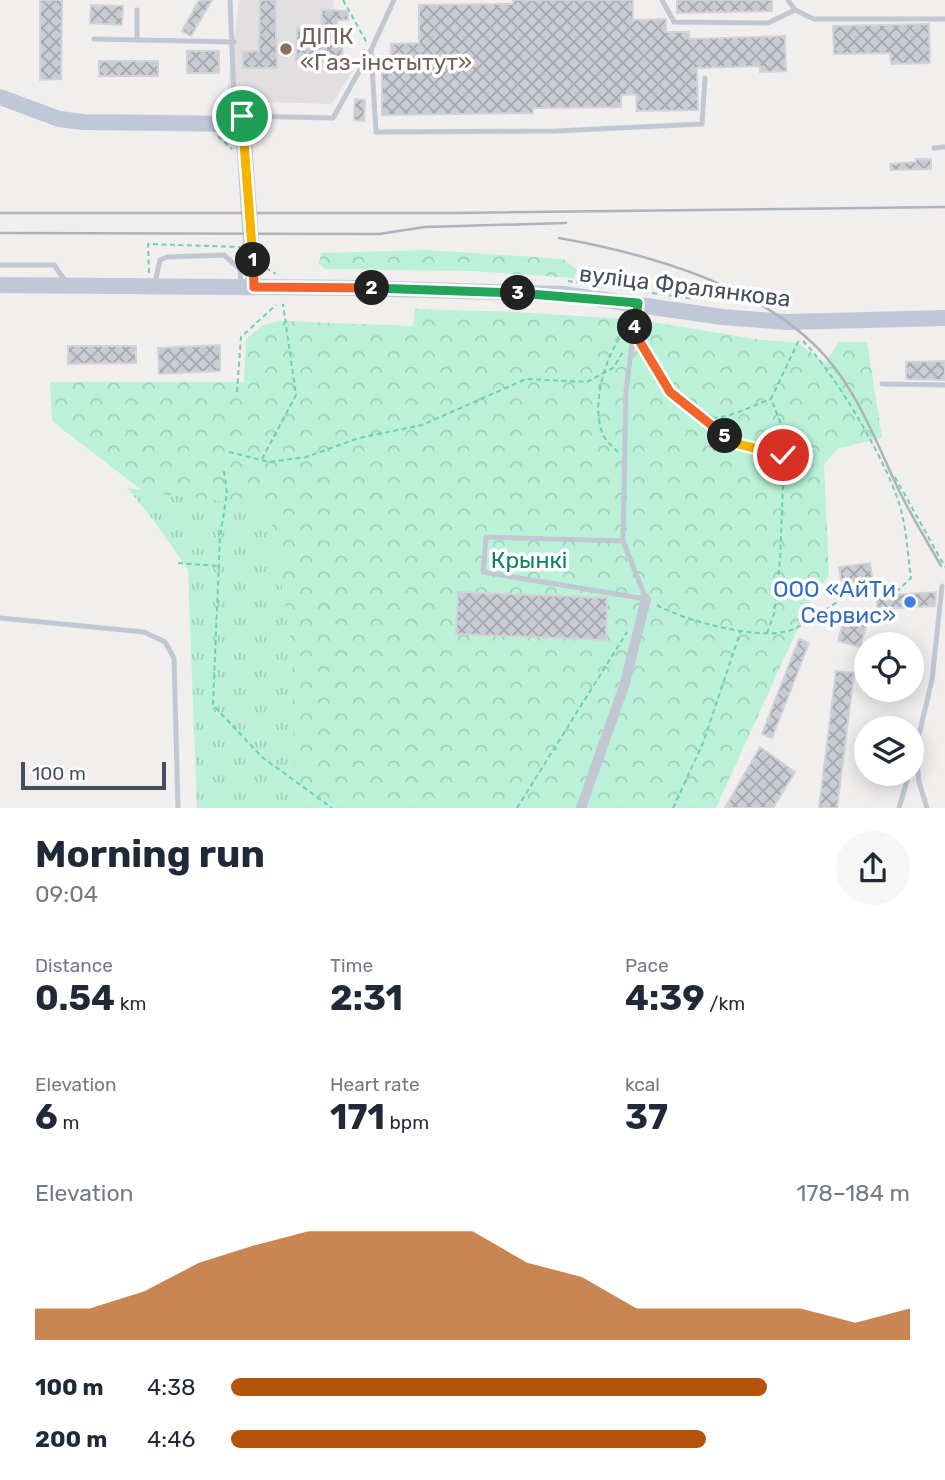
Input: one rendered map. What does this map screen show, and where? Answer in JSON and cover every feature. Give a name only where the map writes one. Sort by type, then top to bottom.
[{"type":"main road","points":[[0,97],[59,119],[215,124],[242,120],[253,262],[248,287]]},
{"type":"main road","name":"вуліца Фралянкова","points":[[0,285],[248,287],[563,295],[637,310],[787,322],[945,318]]},
{"type":"street","points":[[581,808],[625,683],[646,599]]},
{"type":"lane","points":[[230,0],[234,96],[242,120],[332,118],[371,50],[394,0]]},
{"type":"lane","points":[[662,0],[674,22],[768,23],[795,10]]},
{"type":"lane","points":[[788,0],[795,10],[814,19],[945,19]]},
{"type":"lane","points":[[137,10],[137,40]]},
{"type":"lane","points":[[94,38],[233,42]]},
{"type":"lane","points":[[371,50],[376,132],[556,131],[702,124],[705,78]]},
{"type":"lane","points":[[934,148],[945,147]]},
{"type":"lane","points":[[156,286],[155,273],[160,260],[197,255],[225,255],[240,269],[248,287]]},
{"type":"lane","points":[[0,265],[54,265],[66,278],[66,285]]},
{"type":"lane","points":[[637,310],[626,391],[624,541],[646,599]]},
{"type":"lane","points":[[882,384],[945,385]]},
{"type":"lane","points":[[624,541],[486,537],[483,572],[646,599]]},
{"type":"lane","points":[[923,716],[932,680],[942,586]]},
{"type":"lane","points":[[0,618],[144,632],[165,642],[174,658],[178,808]]},
{"type":"lane","points":[[899,808],[905,786]]},
{"type":"lane","points":[[920,786],[927,808]]},
{"type":"path","points":[[343,0],[371,50]]},
{"type":"path","points":[[346,6],[349,0]]},
{"type":"path","points":[[215,124],[215,133],[236,153]]},
{"type":"path","points":[[241,247],[243,263],[253,262]]},
{"type":"path","points":[[261,460],[296,395],[283,304]]},
{"type":"path","points":[[237,392],[241,337],[276,305]]},
{"type":"path","points":[[625,461],[603,435],[600,411],[602,374],[613,345],[637,310]]},
{"type":"path","points":[[229,452],[269,462],[306,457],[359,438],[422,425],[526,379],[587,382],[613,369],[634,332],[670,392],[697,417],[738,444],[783,455]]},
{"type":"path","points":[[697,417],[715,418],[771,399],[801,340],[828,368],[885,472],[902,512],[911,578],[893,595]]},
{"type":"path","points":[[766,634],[774,614],[780,561],[785,434],[771,399]]},
{"type":"path","points":[[224,471],[227,493],[219,566],[213,705],[262,757],[332,808]]},
{"type":"path","points":[[895,477],[945,567]]},
{"type":"path","points":[[178,563],[219,566]]},
{"type":"path","points":[[646,599],[699,621],[766,634],[786,631],[808,623],[839,601]]},
{"type":"path","points":[[517,808],[633,622]]},
{"type":"path","points":[[673,808],[703,743],[742,629]]},
{"type":"shaded area","name":"ДІПК «Газ-інстытут»","points":[[239,0],[333,0],[342,61],[352,72],[332,104],[226,101]]},
{"type":"green space","points":[[428,250],[563,259],[577,270],[574,278],[473,271],[325,269],[319,264],[321,253]]},
{"type":"green space","name":"Крынкі","points":[[415,309],[641,320],[761,340],[798,343],[825,363],[839,342],[867,342],[882,438],[839,448],[824,464],[829,576],[814,593],[716,808],[295,808],[292,649],[269,507],[144,492],[52,421],[50,382],[244,382],[246,339],[263,325],[280,321],[413,326]]},
{"type":"green space","points":[[127,488],[269,507],[292,649],[297,808],[197,808],[188,570],[155,522]]},
{"type":"building","points":[[40,0],[62,0],[61,79],[40,80]]},
{"type":"building","points":[[199,0],[212,0],[191,36],[182,31]]},
{"type":"building","points":[[260,0],[275,0],[277,68],[243,68],[243,52],[259,51]]},
{"type":"building","points":[[513,0],[633,0],[633,20],[666,19],[666,32],[689,32],[689,39],[785,36],[786,71],[760,72],[760,66],[697,68],[698,110],[637,111],[636,94],[621,95],[621,107],[533,108],[533,113],[382,115],[382,69],[387,69],[387,60],[391,60],[391,44],[419,43],[419,5],[513,4]]},
{"type":"building","points":[[677,0],[772,0],[772,11],[677,13]]},
{"type":"building","points":[[91,5],[123,6],[122,25],[90,23]]},
{"type":"building","points":[[322,10],[348,11],[348,20],[337,20],[337,38],[343,38],[342,61],[296,60],[297,28],[321,29]]},
{"type":"building","points":[[929,24],[930,63],[891,64],[890,53],[834,54],[833,26]]},
{"type":"building","points":[[187,51],[219,51],[219,73],[187,73]]},
{"type":"building","points":[[99,61],[158,61],[158,76],[99,76]]},
{"type":"building","points":[[355,99],[365,100],[364,121],[354,120]]},
{"type":"building","points":[[916,159],[931,159],[931,169],[891,170],[890,164],[916,162]]},
{"type":"building","points":[[220,345],[220,371],[159,374],[158,348]]},
{"type":"building","points":[[68,346],[136,346],[136,363],[68,364]]},
{"type":"building","points":[[945,361],[945,380],[906,379],[906,362]]},
{"type":"building","points":[[870,563],[874,590],[843,594],[839,567]]},
{"type":"building","points":[[458,592],[607,598],[606,640],[456,634]]},
{"type":"building","points":[[936,592],[935,606],[877,609],[877,596]]},
{"type":"building","points":[[847,610],[869,616],[864,632],[854,632],[854,645],[838,641]]},
{"type":"building","points":[[799,639],[809,643],[772,738],[762,734]]},
{"type":"building","points":[[836,671],[854,673],[837,808],[819,808]]},
{"type":"building","points":[[760,747],[795,772],[773,808],[725,808]]},
{"type":"railway","points":[[0,213],[457,213],[945,207]]},
{"type":"railway","points":[[0,233],[379,234],[425,227],[566,223]]},
{"type":"railway","points":[[559,238],[630,253],[703,277],[738,292],[800,332],[826,357],[847,386],[865,417],[906,504],[941,566]]},
{"type":"place","name":"ДІПК «Газ-інстытут»","points":[[286,49]]},
{"type":"place","name":"ООО «АйТи Сервис»","points":[[910,602]]},
{"type":"route","points":[[242,116],[254,287],[563,295],[638,303],[634,332],[670,392],[697,417],[738,444],[783,455]]}]
